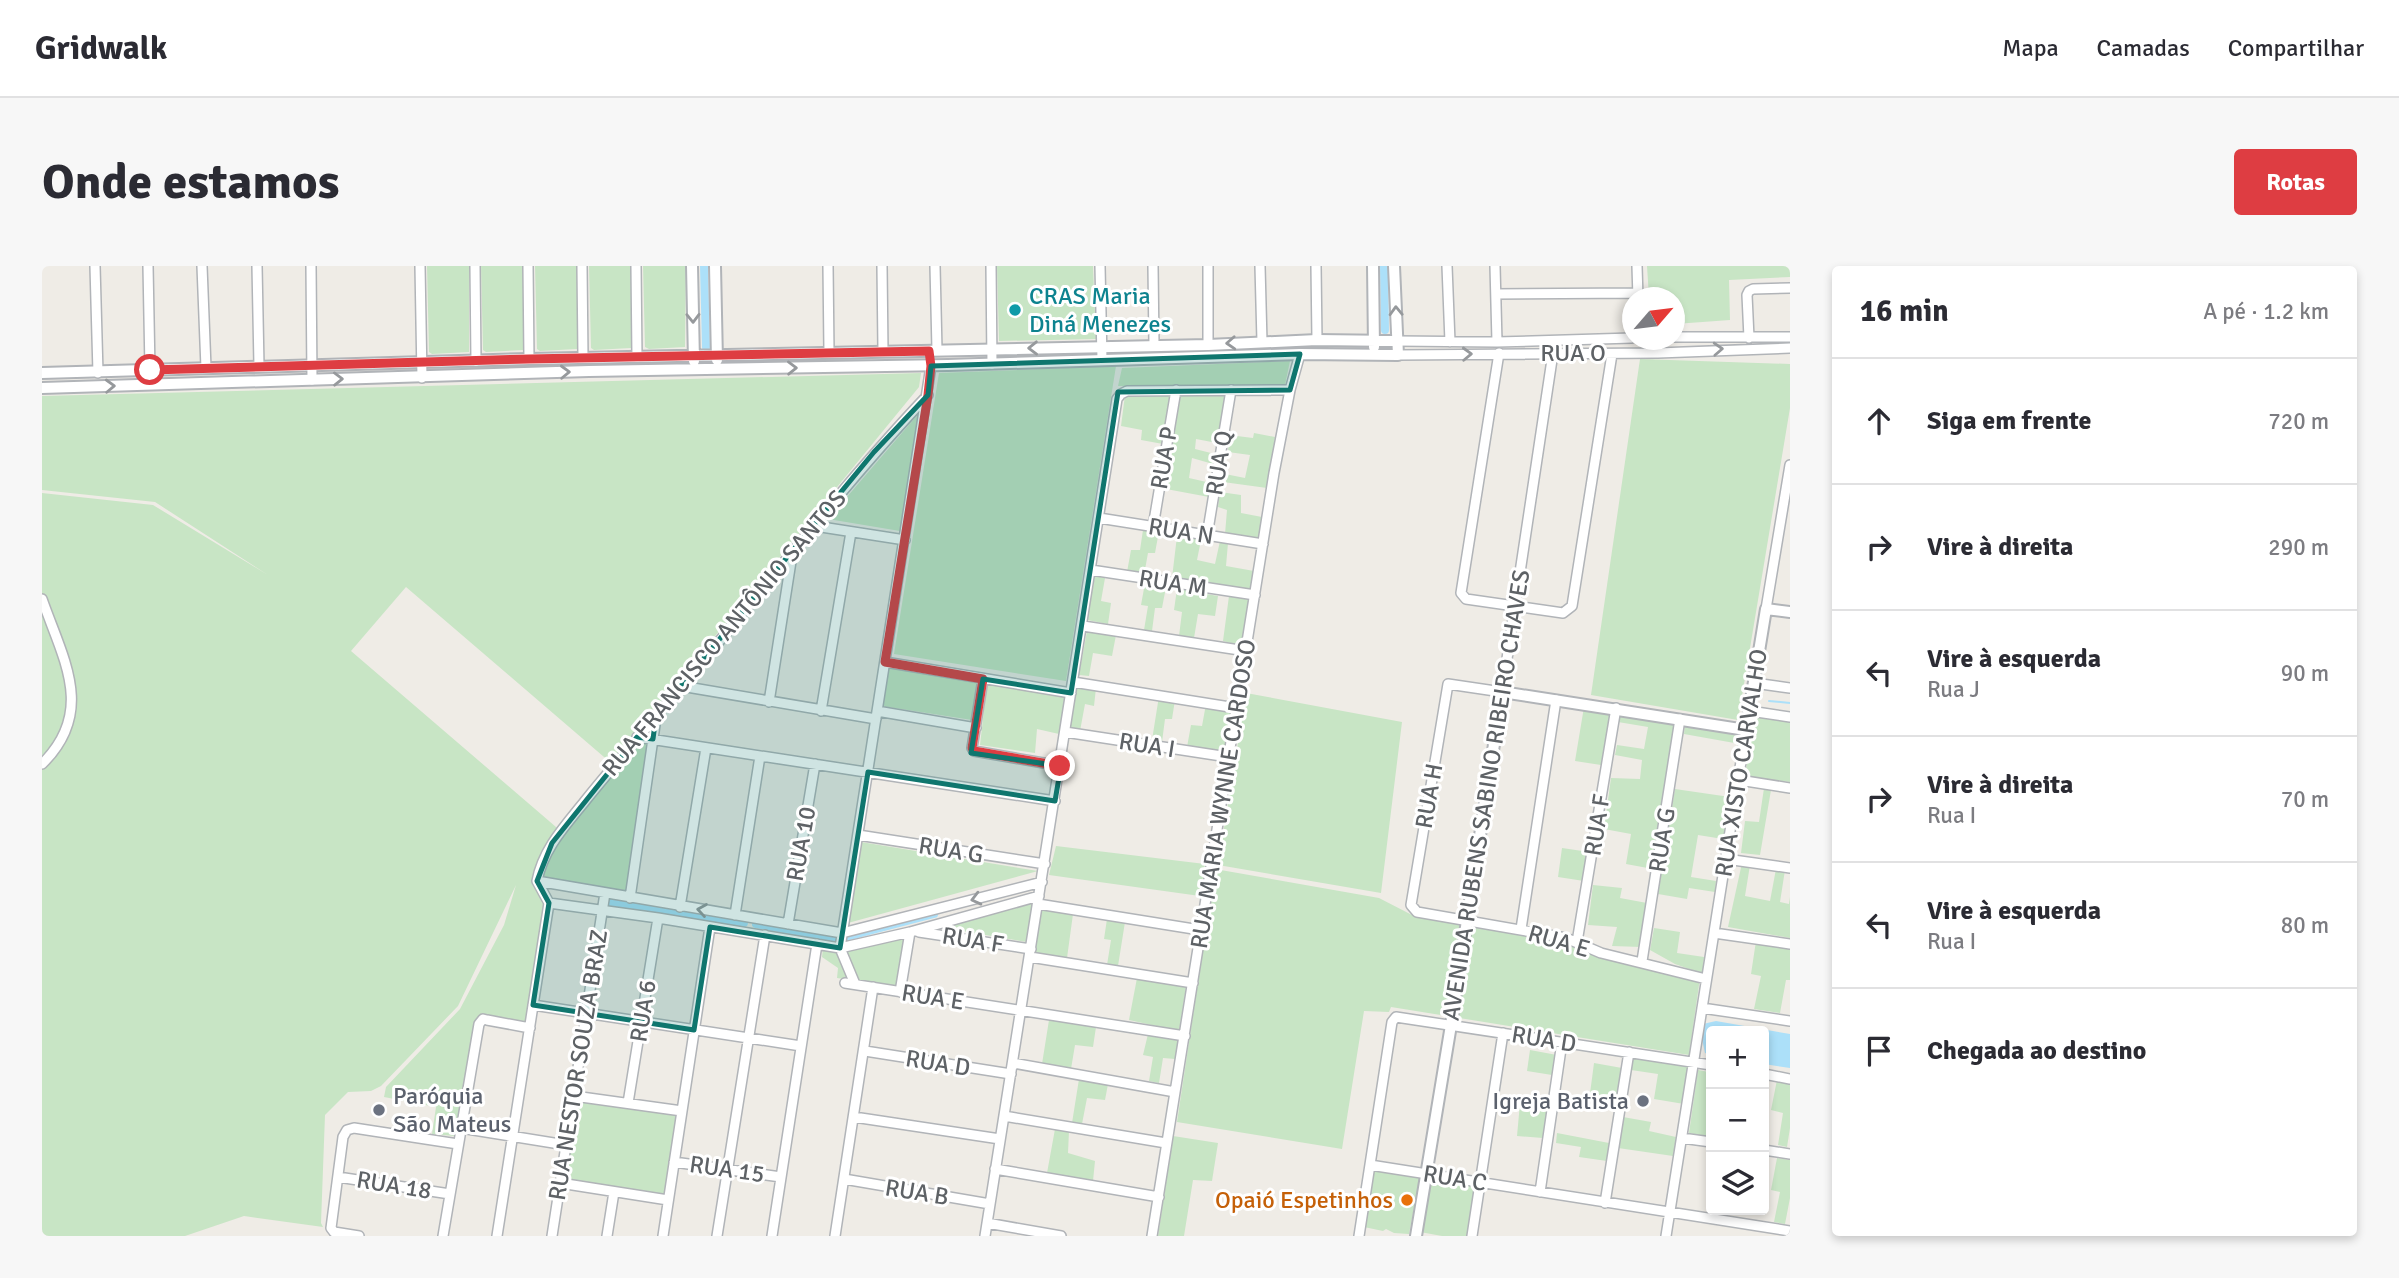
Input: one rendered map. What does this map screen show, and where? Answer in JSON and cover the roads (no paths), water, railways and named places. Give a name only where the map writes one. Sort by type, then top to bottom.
[{"type":"street","points":[[95,266],[98,373]]},
{"type":"street","points":[[148,266],[150,370]]},
{"type":"street","points":[[202,266],[206,368]]},
{"type":"street","points":[[257,266],[259,366]]},
{"type":"street","points":[[311,266],[312,380]]},
{"type":"street","points":[[420,266],[422,378]]},
{"type":"street","points":[[475,266],[476,361]]},
{"type":"street","points":[[528,266],[529,359]]},
{"type":"street","points":[[582,266],[583,358]]},
{"type":"street","points":[[636,266],[637,357]]},
{"type":"street","points":[[692,266],[694,370]]},
{"type":"street","points":[[715,266],[717,370]]},
{"type":"street","points":[[828,266],[829,352]]},
{"type":"street","points":[[882,266],[883,351]]},
{"type":"street","points":[[840,948],[928,395],[933,351],[935,266]]},
{"type":"street","points":[[991,266],[992,364]]},
{"type":"street","points":[[1100,266],[1102,360]]},
{"type":"street","points":[[1153,266],[1154,345]]},
{"type":"street","points":[[1208,266],[1208,345]]},
{"type":"street","points":[[1261,266],[1262,342]]},
{"type":"street","points":[[1316,266],[1317,340]]},
{"type":"street","points":[[1373,266],[1374,354]]},
{"type":"street","points":[[42,388],[589,371],[931,366],[1300,354],[1398,355],[1394,266]]},
{"type":"street","points":[[1447,266],[1450,342]]},
{"type":"street","points":[[1495,266],[1497,342]]},
{"type":"street","points":[[1637,266],[1638,287]]},
{"type":"street","points":[[1749,338],[1749,291],[1790,288]]},
{"type":"street","points":[[1496,293],[1622,295]]},
{"type":"street","points":[[1685,337],[1790,337]]},
{"type":"street","points":[[42,373],[717,354],[1208,345],[1397,338]]},
{"type":"street","name":"RUA O","points":[[1397,338],[1450,342],[1622,338]]},
{"type":"street","points":[[1360,353],[1363,347],[1361,341]]},
{"type":"street","name":"RUA O","points":[[1398,355],[1612,354],[1790,348]]},
{"type":"street","points":[[1499,353],[1462,595],[1466,599],[1563,613],[1572,606],[1612,354]]},
{"type":"street","name":"AVENIDA RUBENS SABINO RIBEIRO CHAVES","points":[[1416,1236],[1451,1025],[1553,353]]},
{"type":"street","name":"RUA MARIA WYNNE CARDOSO","points":[[1152,1236],[1263,544],[1290,390],[1300,354]]},
{"type":"street","name":"RUA P","points":[[1153,527],[1177,390]]},
{"type":"street","name":"RUA Q","points":[[1207,536],[1231,390]]},
{"type":"street","points":[[985,1236],[1117,399],[1127,391],[1290,390]]},
{"type":"street","name":"RUA FRANCISCO ANTÔNIO SANTOS","points":[[537,881],[552,843],[637,737],[793,554],[874,452],[928,395]]},
{"type":"street","name":"RUA XISTO CARVALHO","points":[[1666,1236],[1790,465]]},
{"type":"street","name":"RUA N","points":[[1099,518],[1263,544]]},
{"type":"street","points":[[815,526],[905,540]]},
{"type":"street","points":[[821,711],[851,532]]},
{"type":"street","points":[[769,702],[793,554]]},
{"type":"street","name":"RUA M","points":[[1091,570],[1255,595]]},
{"type":"street","points":[[42,599],[72,688],[72,710],[68,729],[56,750],[42,764]]},
{"type":"street","points":[[1766,609],[1790,612]]},
{"type":"street","points":[[1083,625],[1246,652]]},
{"type":"street","points":[[885,662],[1071,693]]},
{"type":"street","points":[[983,679],[972,748],[976,754],[1060,766]]},
{"type":"street","points":[[1073,682],[1236,708]]},
{"type":"street","points":[[1754,683],[1790,688]]},
{"type":"street","name":"RUA H","points":[[1412,907],[1448,684],[1502,692]]},
{"type":"street","points":[[681,686],[821,711],[877,715],[976,728]]},
{"type":"street","points":[[1502,692],[1746,730]]},
{"type":"street","points":[[1521,929],[1556,700]]},
{"type":"street","name":"RUA F","points":[[1577,942],[1616,708]]},
{"type":"street","points":[[1750,711],[1790,717]]},
{"type":"street","points":[[630,898],[656,716]]},
{"type":"street","name":"RUA G","points":[[1642,961],[1680,719]]},
{"type":"street","name":"RUA I","points":[[1065,732],[1228,757]]},
{"type":"street","points":[[637,737],[1055,801]]},
{"type":"street","points":[[680,906],[706,748]]},
{"type":"street","points":[[735,915],[761,756]]},
{"type":"street","name":"RUA 10","points":[[788,924],[815,764]]},
{"type":"street","points":[[1740,780],[1790,788]]},
{"type":"street","name":"RUA G","points":[[858,835],[1045,864]]},
{"type":"street","points":[[1726,859],[1790,868]]},
{"type":"street","points":[[537,881],[842,933],[1042,881]]},
{"type":"street","points":[[497,1236],[549,904],[537,881]]},
{"type":"street","name":"RUA NESTOR SOUZA BRAZ","points":[[552,1236],[605,893]]},
{"type":"street","points":[[549,904],[658,918],[840,948],[1039,900],[1200,930]]},
{"type":"street","name":"RUA E","points":[[1412,907],[1417,912],[1521,929],[1577,942],[1601,953],[1706,979]]},
{"type":"street","name":"RUA 6","points":[[628,1103],[658,918]]},
{"type":"street","points":[[750,933],[752,918]]},
{"type":"street","points":[[663,1236],[710,927]]},
{"type":"street","points":[[900,992],[912,931]]},
{"type":"street","name":"RUA F","points":[[912,931],[1030,953]]},
{"type":"street","points":[[1714,933],[1790,944]]},
{"type":"street","points":[[717,1236],[765,935]]},
{"type":"street","points":[[772,1236],[817,944]]},
{"type":"street","name":"RUA E","points":[[840,948],[850,984],[1021,1012]]},
{"type":"street","points":[[1030,953],[1193,983]]},
{"type":"street","points":[[835,1236],[873,987]]},
{"type":"street","points":[[533,1005],[801,1046]]},
{"type":"street","points":[[1702,1008],[1790,1021]]},
{"type":"street","points":[[1021,1012],[1185,1036]]},
{"type":"street","name":"RUA D","points":[[1370,1165],[1392,1022],[1395,1017],[1706,1064]]},
{"type":"street","points":[[443,1236],[479,1024],[484,1019],[530,1028]]},
{"type":"street","points":[[1472,1236],[1503,1033]]},
{"type":"street","points":[[1540,1192],[1562,1042]]},
{"type":"street","name":"RUA D","points":[[865,1051],[1011,1074]]},
{"type":"street","points":[[1605,1203],[1629,1052]]},
{"type":"street","points":[[1013,1063],[1175,1092]]},
{"type":"street","points":[[1769,1075],[1790,1079]]},
{"type":"street","points":[[574,1096],[682,1111]]},
{"type":"street","points":[[1004,1116],[1166,1143]]},
{"type":"street","points":[[854,1117],[1000,1139]]},
{"type":"street","points":[[359,1236],[332,1230],[343,1137],[347,1130],[354,1128],[458,1144]]},
{"type":"street","points":[[461,1128],[566,1145]]},
{"type":"street","points":[[1682,1138],[1706,1141]]},
{"type":"street","points":[[1769,1151],[1790,1154]]},
{"type":"street","name":"RUA 15","points":[[674,1162],[781,1177]]},
{"type":"street","points":[[1359,1236],[1370,1165]]},
{"type":"street","name":"RUA C","points":[[1370,1165],[1670,1213]]},
{"type":"street","points":[[995,1170],[1158,1197]]},
{"type":"street","name":"RUA 18","points":[[338,1177],[450,1194]]},
{"type":"street","name":"RUA B","points":[[844,1179],[990,1204]]},
{"type":"street","points":[[560,1184],[668,1200]]},
{"type":"street","points":[[607,1236],[614,1192]]},
{"type":"street","points":[[1670,1213],[1790,1231]]},
{"type":"street","points":[[987,1223],[1061,1236]]},
{"type":"water","points":[[1716,1021],[1744,1026],[1706,1026],[1706,1053],[1701,1034],[1703,1024]]},
{"type":"water","points":[[1769,1030],[1790,1034],[1790,1068],[1769,1065]]},
{"type":"waterway","points":[[704,266],[706,347]]},
{"type":"waterway","points":[[1384,266],[1385,330]]},
{"type":"waterway","points":[[1769,701],[1790,703]]},
{"type":"waterway","points":[[606,902],[744,923]]},
{"type":"waterway","points":[[846,937],[934,914]]},
{"type":"waterway","points":[[756,924],[834,938]]},
{"type":"place","name":"CRAS Maria Diná Menezes","points":[[1015,310]]},
{"type":"place","name":"Igreja Batista","points":[[1643,1101]]},
{"type":"place","name":"Paróquia São Mateus","points":[[379,1110]]},
{"type":"place","name":"Opaió Espetinhos","points":[[1407,1200]]}]
